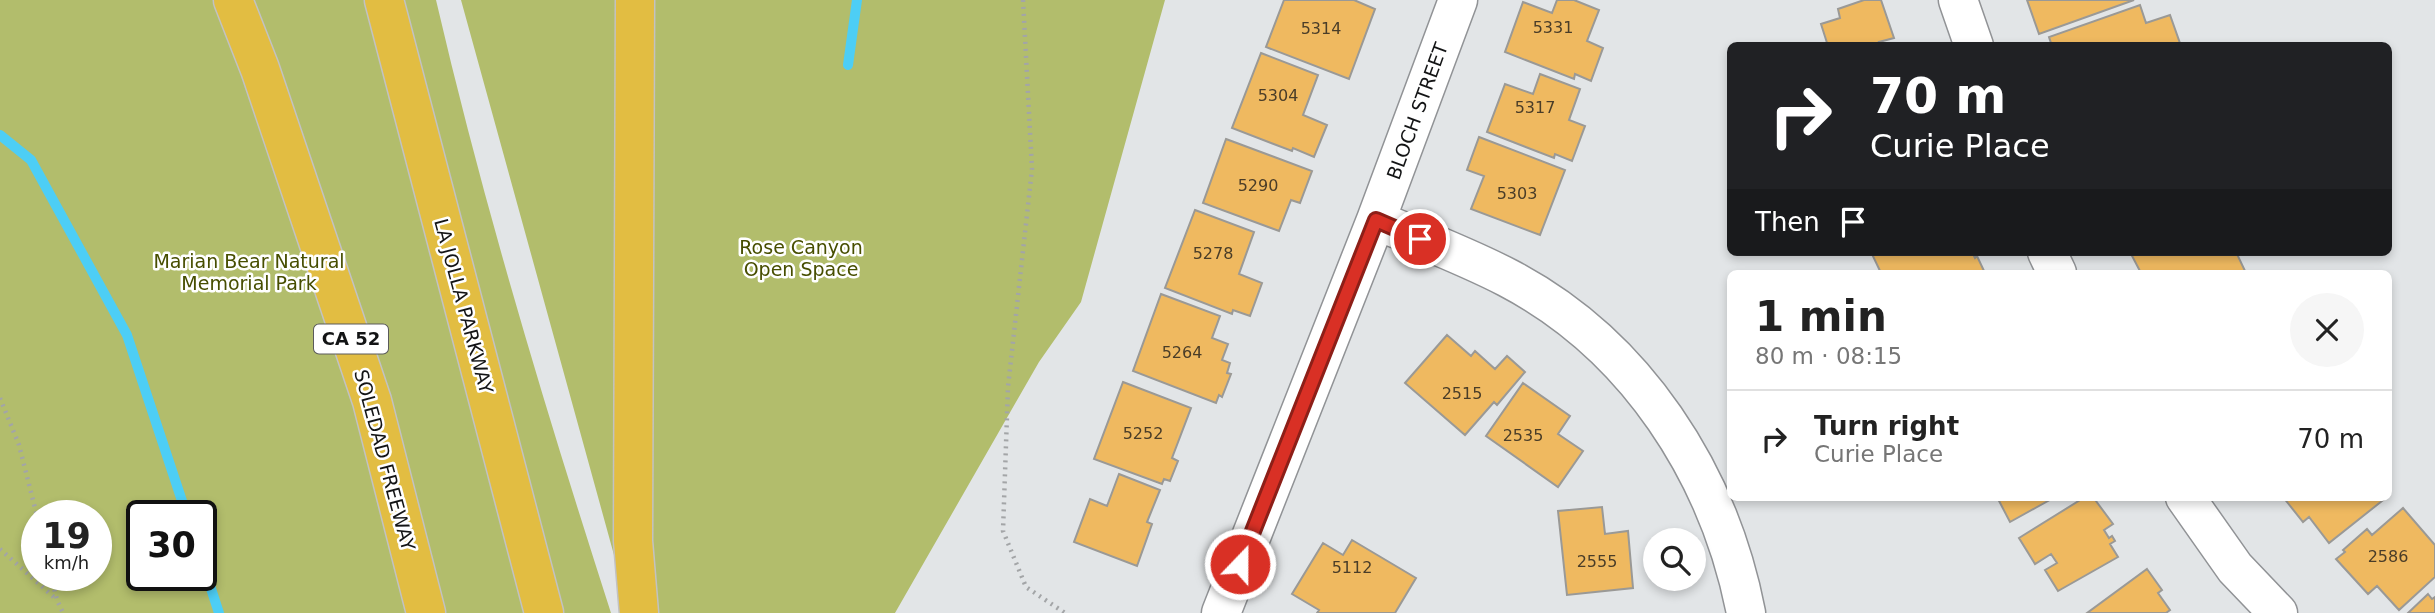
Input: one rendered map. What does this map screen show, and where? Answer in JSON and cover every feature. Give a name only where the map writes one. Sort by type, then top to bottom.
[{"type":"highway","points":[[224,0],[260,69]]},
{"type":"highway","points":[[233,0],[260,69]]},
{"type":"highway","name":"LA JOLLA PARKWAY","points":[[384,0],[544,613]]},
{"type":"highway","points":[[635,0],[633,541],[639,613]]},
{"type":"highway","points":[[633,164],[655,0]]},
{"type":"highway","name":"SOLEDAD FREEWAY","points":[[260,69],[372,401],[426,613]]},
{"type":"street","name":"BLOCH STREET","points":[[1221,613],[1376,220],[1458,0]]},
{"type":"street","points":[[1958,0],[1972,42]]},
{"type":"street","points":[[1376,220],[1508,278],[1569,316],[1615,355],[1660,408],[1707,489],[1740,579],[1746,613]]},
{"type":"street","points":[[2188,501],[2235,568],[2278,613]]},
{"type":"path","points":[[1023,0],[1032,169],[1008,387],[1003,531],[1026,587],[1065,613]]},
{"type":"path","points":[[0,398],[19,445],[33,500]]},
{"type":"path","points":[[0,549],[57,600]]},
{"type":"path","points":[[55,591],[63,613]]},
{"type":"green space","name":"Marian Bear Natural Memorial Park","points":[[0,0],[436,0],[474,155],[517,308],[611,613],[0,613]]},
{"type":"green space","name":"Rose Canyon Open Space","points":[[461,0],[1165,0],[1081,302],[1039,362],[895,613],[630,613]]},
{"type":"building","points":[[1284,0],[1354,0],[1375,9],[1349,79],[1266,47]]},
{"type":"building","points":[[1557,0],[1574,0],[1599,10],[1587,41],[1603,48],[1591,81],[1575,74],[1574,79],[1505,52],[1523,2],[1552,13]]},
{"type":"building","points":[[1864,0],[1881,0],[1894,38],[1879,42],[1827,42],[1821,24],[1840,18],[1838,9]]},
{"type":"building","points":[[2027,0],[2134,0],[2039,34]]},
{"type":"building","points":[[2140,5],[2146,23],[2170,15],[2180,42],[2051,42],[2049,37]]},
{"type":"building","points":[[1261,53],[1318,75],[1303,115],[1327,125],[1314,157],[1232,128]]},
{"type":"building","points":[[1540,74],[1580,89],[1569,120],[1585,126],[1572,161],[1555,154],[1554,158],[1487,132],[1505,84],[1533,94]]},
{"type":"building","points":[[1479,137],[1565,170],[1540,235],[1471,209],[1484,176],[1467,170]]},
{"type":"building","points":[[1226,139],[1312,171],[1300,203],[1291,200],[1279,231],[1203,203]]},
{"type":"building","points":[[1195,210],[1254,232],[1239,274],[1262,283],[1250,316],[1233,310],[1232,314],[1165,288]]},
{"type":"building","points":[[1873,256],[1977,256],[1984,270],[1880,270]]},
{"type":"building","points":[[2132,256],[2238,256],[2245,270],[2139,270]]},
{"type":"building","points":[[1161,294],[1220,316],[1212,338],[1228,344],[1222,360],[1230,363],[1227,373],[1231,374],[1222,397],[1219,395],[1216,403],[1133,371]]},
{"type":"building","points":[[1447,335],[1471,356],[1475,351],[1495,369],[1507,356],[1525,372],[1497,405],[1494,402],[1465,435],[1405,383]]},
{"type":"building","points":[[1123,382],[1191,408],[1172,458],[1178,461],[1170,481],[1164,479],[1162,484],[1094,459]]},
{"type":"building","points":[[1523,383],[1570,416],[1558,434],[1583,451],[1558,487],[1486,436]]},
{"type":"building","points":[[1119,474],[1160,490],[1147,522],[1152,524],[1137,566],[1074,542],[1090,499],[1107,506]]},
{"type":"building","points":[[1999,501],[2048,501],[2010,522]]},
{"type":"building","points":[[2079,501],[2096,501],[2113,524],[2104,530],[2109,538],[2112,536],[2115,541],[2110,544],[2118,557],[2058,591],[2045,570],[2057,563],[2051,554],[2035,564],[2019,538]]},
{"type":"building","points":[[2286,501],[2382,501],[2329,543],[2309,517],[2303,522]]},
{"type":"building","points":[[1602,507],[1605,534],[1628,531],[1633,588],[1567,595],[1558,511]]},
{"type":"building","points":[[2403,508],[2435,545],[2435,577],[2399,610],[2377,586],[2368,594],[2336,559],[2367,529],[2372,535]]},
{"type":"building","points":[[1352,540],[1416,578],[1395,613],[1317,613],[1319,610],[1292,594],[1323,543],[1343,555]]},
{"type":"building","points":[[2147,569],[2162,590],[2158,593],[2170,610],[2166,613],[2087,613]]},
{"type":"building","points":[[2428,594],[2432,599],[2435,597],[2435,613],[2408,613]]},
{"type":"waterway","points":[[848,65],[857,0]]},
{"type":"waterway","points":[[0,135],[31,160],[127,335],[182,500]]},
{"type":"waterway","points":[[212,591],[219,613]]},
{"type":"route","points":[[1240,564],[1376,220],[1420,239]]}]
